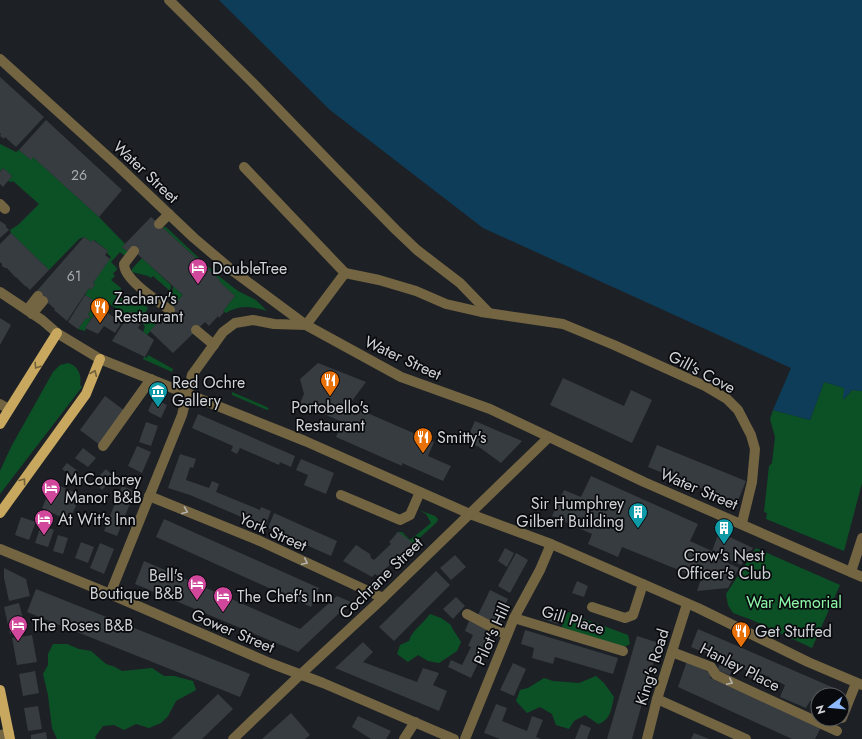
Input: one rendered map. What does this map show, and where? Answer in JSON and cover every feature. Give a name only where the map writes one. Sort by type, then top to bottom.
[{"type":"main road","points":[[0,424],[5,407],[57,333]]},
{"type":"main road","points":[[0,513],[86,394],[100,359]]},
{"type":"main road","points":[[0,690],[6,736]]},
{"type":"street","points":[[169,0],[252,82],[396,230],[417,250],[460,283],[489,312]]},
{"type":"street","name":"Water Street","points":[[0,58],[194,238],[224,264],[306,326],[401,377],[490,409],[644,482],[742,523],[782,543],[862,577]]},
{"type":"street","points":[[110,594],[182,416],[192,375],[214,345],[229,327],[235,323],[253,320],[274,324],[306,326],[345,272],[244,167]]},
{"type":"street","points":[[159,224],[169,214]]},
{"type":"street","points":[[134,251],[124,264],[127,274],[145,291],[170,310]]},
{"type":"street","name":"Gill's Cove","points":[[345,272],[416,291],[446,304],[562,324],[614,345],[705,386],[727,399],[738,410],[751,435],[755,448],[752,482],[742,523]]},
{"type":"street","points":[[0,292],[42,320],[57,333],[100,359],[306,440],[470,514],[551,544],[643,584],[808,662],[859,684],[850,702]]},
{"type":"street","points":[[29,312],[41,299]]},
{"type":"street","points":[[196,330],[214,345]]},
{"type":"street","points":[[103,446],[150,379]]},
{"type":"street","name":"Cochrane Street","points":[[233,739],[383,598],[549,437]]},
{"type":"street","points":[[341,496],[400,520],[410,515],[420,492]]},
{"type":"street","name":"York Street","points":[[149,496],[260,542],[383,598]]},
{"type":"street","points":[[851,572],[862,538]]},
{"type":"street","name":"Pilot's Hill","points":[[465,739],[514,618],[540,570],[551,544]]},
{"type":"street","name":"Gower Street","points":[[0,549],[454,739]]},
{"type":"street","points":[[592,607],[624,618],[633,615],[643,584]]},
{"type":"street","name":"King's Road","points":[[647,739],[657,699],[687,604]]},
{"type":"street","points":[[467,614],[507,635]]},
{"type":"street","name":"Gill Place","points":[[514,618],[623,651]]},
{"type":"street","name":"Hanley Place","points":[[672,652],[711,667],[716,675],[835,735]]},
{"type":"street","points":[[657,699],[746,739]]},
{"type":"street","points":[[404,739],[415,722]]},
{"type":"green space","points":[[0,144],[16,152],[19,150],[30,159],[33,157],[99,217],[125,244],[122,247],[128,252],[125,256],[120,252],[111,262],[117,270],[113,273],[115,276],[111,280],[121,288],[122,297],[127,304],[139,306],[143,304],[148,308],[144,315],[156,325],[147,335],[143,332],[145,327],[142,322],[143,320],[131,312],[127,315],[103,300],[85,328],[85,331],[78,329],[86,318],[88,319],[90,316],[88,314],[96,302],[85,295],[89,288],[91,290],[95,284],[93,283],[111,257],[107,253],[108,251],[94,240],[91,242],[84,237],[79,239],[49,270],[11,233],[10,230],[18,225],[39,204],[13,181],[8,181],[12,176],[3,168],[0,171]]},
{"type":"green space","points":[[162,227],[167,228],[216,274],[238,291],[256,300],[267,311],[246,307],[231,310],[226,313],[223,311],[235,296],[219,281],[220,280]]},
{"type":"green space","points":[[142,258],[171,285],[170,291],[153,276],[151,278],[132,272],[132,269]]},
{"type":"green space","points":[[173,286],[183,295],[172,308],[171,307]]},
{"type":"green space","points":[[148,355],[173,369],[172,372],[143,359],[144,357],[147,358]]},
{"type":"green space","points":[[68,363],[77,368],[80,378],[80,385],[82,387],[0,494],[0,471],[11,447],[53,372],[60,365]]},
{"type":"green space","points":[[824,382],[845,388],[844,399],[852,390],[862,391],[862,483],[844,551],[766,519],[767,513],[764,512],[769,466],[772,463],[775,437],[770,419],[773,410],[810,420]]},
{"type":"green space","points":[[232,392],[269,409],[267,410],[232,395]]},
{"type":"green space","points":[[419,510],[435,516],[438,519],[437,522],[413,544],[398,532],[402,532],[410,540],[431,523],[426,514]]},
{"type":"green space","name":"War Memorial","points":[[756,548],[840,585],[812,648],[752,620],[733,613],[728,605],[726,594]]},
{"type":"green space","points":[[570,612],[579,617],[628,635],[630,644],[624,647],[562,628],[564,615]]},
{"type":"green space","points":[[430,614],[441,618],[451,625],[461,642],[457,651],[439,663],[428,661],[418,655],[408,662],[397,654],[400,645],[409,641],[415,630]]},
{"type":"green space","points":[[53,644],[67,644],[79,649],[91,651],[106,664],[122,671],[152,668],[164,676],[174,676],[193,681],[196,690],[176,701],[168,716],[161,723],[149,728],[136,724],[124,730],[114,725],[103,726],[95,737],[96,739],[57,739],[52,728],[48,695],[43,674],[48,665],[48,654]]},
{"type":"green space","points":[[596,676],[604,683],[614,697],[608,717],[606,720],[598,724],[585,715],[574,721],[569,729],[556,725],[552,714],[540,707],[527,713],[516,701],[520,690],[528,688],[544,678],[553,681],[579,683]]},
{"type":"water","points":[[219,0],[862,0],[862,391],[852,390],[843,400],[844,388],[824,382],[810,420],[773,410],[791,368],[483,228],[330,110]]},
{"type":"building","points":[[0,77],[44,117],[16,147],[5,137],[4,139],[0,136]]},
{"type":"building","points":[[46,120],[122,190],[99,217],[33,157],[31,160],[19,150]]},
{"type":"building","points":[[3,168],[12,176],[3,187],[0,184],[0,172]]},
{"type":"building","name":"DoubleTree","points":[[151,217],[220,280],[219,281],[235,296],[219,318],[218,316],[209,326],[205,322],[173,353],[150,331],[183,295],[134,251],[128,252],[122,247]]},
{"type":"building","points":[[0,221],[6,225],[9,230],[0,238]]},
{"type":"building","points":[[11,233],[49,270],[30,290],[7,268],[2,266],[0,262],[0,244]]},
{"type":"building","points":[[84,237],[91,242],[93,240],[108,251],[105,255],[110,259],[93,283],[95,284],[91,290],[89,288],[67,321],[35,293]]},
{"type":"building","points":[[85,295],[96,302],[88,314],[90,316],[88,319],[86,318],[78,329],[68,322]]},
{"type":"building","points":[[99,308],[122,322],[115,333],[104,326],[98,334],[85,328]]},
{"type":"building","points":[[131,311],[143,320],[138,328],[154,340],[145,357],[112,341]]},
{"type":"building","points":[[0,318],[11,325],[0,345]]},
{"type":"building","points":[[318,363],[366,382],[349,405],[434,442],[428,456],[451,466],[443,481],[402,463],[402,466],[336,437],[342,422],[300,403],[304,394],[300,379]]},
{"type":"building","points":[[563,378],[624,406],[631,390],[652,400],[632,443],[550,405]]},
{"type":"building","points":[[105,396],[125,411],[100,445],[80,430]]},
{"type":"building","name":"Red Ochre Gallery","points":[[155,399],[167,405],[161,418],[148,411]]},
{"type":"building","points":[[198,414],[295,456],[291,467],[280,462],[279,465],[240,448],[237,454],[231,451],[233,446],[192,428]]},
{"type":"building","points":[[475,421],[522,441],[501,463],[479,447],[466,441]]},
{"type":"building","points":[[146,422],[158,426],[151,446],[139,442]]},
{"type":"building","points":[[657,445],[746,481],[737,503],[648,467]]},
{"type":"building","points":[[137,446],[151,452],[142,473],[128,466]]},
{"type":"building","points":[[83,448],[96,458],[88,467],[75,458]]},
{"type":"building","points":[[180,454],[196,459],[193,468],[190,467],[186,480],[209,488],[212,481],[219,484],[216,492],[260,510],[261,507],[271,511],[265,527],[190,495],[168,488]]},
{"type":"building","points":[[301,459],[334,473],[326,494],[304,485],[308,475],[296,470]]},
{"type":"building","points":[[67,463],[78,471],[73,477],[62,469]]},
{"type":"building","points":[[106,469],[114,477],[102,490],[94,481]]},
{"type":"building","name":"Sir Humphrey Gilbert Building","points":[[591,476],[698,524],[690,541],[712,551],[719,532],[753,548],[741,565],[716,554],[715,557],[739,568],[728,588],[697,591],[701,579],[622,547],[618,557],[588,544],[592,534],[552,516],[564,490],[581,497]]},
{"type":"building","points":[[53,483],[81,495],[69,521],[42,508]]},
{"type":"building","points":[[122,486],[135,491],[117,536],[104,531]]},
{"type":"building","points":[[274,513],[337,541],[331,556],[268,528]]},
{"type":"building","points":[[21,517],[36,522],[29,540],[15,535]]},
{"type":"building","points":[[164,519],[319,588],[311,607],[156,537]]},
{"type":"building","points":[[41,525],[54,530],[48,547],[35,543]]},
{"type":"building","points":[[398,532],[413,543],[378,576],[375,574],[372,577],[343,561],[356,545],[370,554],[371,558],[374,560],[391,544],[389,542]]},
{"type":"building","points":[[58,535],[68,538],[63,554],[53,551]]},
{"type":"building","points":[[81,542],[94,547],[88,563],[75,558]]},
{"type":"building","points":[[100,543],[114,549],[104,574],[90,568]]},
{"type":"building","points":[[505,548],[514,553],[507,567],[498,561]]},
{"type":"building","points":[[516,553],[528,560],[510,593],[498,586]]},
{"type":"building","points":[[455,555],[466,567],[451,580],[440,568]]},
{"type":"building","points":[[144,561],[300,629],[337,596],[351,602],[298,652],[135,584]]},
{"type":"building","points":[[4,568],[26,579],[30,596],[9,601],[4,578]]},
{"type":"building","points":[[436,571],[450,585],[394,641],[379,627]]},
{"type":"building","points":[[577,581],[588,586],[584,597],[572,593]]},
{"type":"building","points":[[36,589],[250,674],[240,697],[27,612]]},
{"type":"building","points":[[490,590],[508,599],[496,624],[478,615]]},
{"type":"building","points":[[456,597],[465,606],[453,619],[443,609]]},
{"type":"building","points":[[19,603],[26,630],[10,634],[4,607]]},
{"type":"building","points":[[547,606],[562,610],[558,624],[543,619]]},
{"type":"building","points":[[469,621],[493,632],[471,678],[448,667],[451,660],[462,665],[471,647],[468,646],[473,635],[465,631]]},
{"type":"building","points":[[698,629],[832,687],[810,687],[810,701],[806,708],[780,697],[785,685],[775,680],[772,686],[767,684],[770,677],[761,674],[758,681],[746,676],[748,671],[734,665],[730,675],[717,670],[722,660],[691,647]]},
{"type":"building","points":[[525,630],[618,658],[613,674],[555,657],[553,664],[532,658],[534,648],[521,644]]},
{"type":"building","points":[[32,635],[37,662],[17,665],[12,638]]},
{"type":"building","points":[[637,636],[659,643],[632,739],[607,739]]},
{"type":"building","points":[[363,642],[373,652],[363,662],[417,682],[423,668],[439,673],[433,685],[447,691],[439,711],[335,668]]},
{"type":"building","points":[[687,661],[712,674],[710,678],[810,722],[810,727],[821,727],[815,739],[792,739],[678,687]]},
{"type":"building","points":[[513,663],[526,669],[514,696],[500,690]]},
{"type":"building","points":[[35,671],[39,693],[23,696],[19,674]]},
{"type":"building","points":[[218,694],[233,709],[202,739],[171,739]]},
{"type":"building","points":[[496,704],[507,708],[502,721],[527,731],[532,716],[543,720],[536,737],[541,739],[500,739],[484,733]]},
{"type":"building","points":[[38,706],[42,729],[28,731],[24,708]]},
{"type":"building","points":[[291,713],[310,735],[305,739],[262,739]]},
{"type":"building","points":[[358,716],[391,731],[386,739],[371,739],[352,727]]},
{"type":"building","points":[[581,724],[591,728],[587,739],[575,739]]},
{"type":"building","points":[[46,732],[47,739],[31,739],[31,735]]},
{"type":"building","points":[[694,733],[709,739],[691,739]]},
{"type":"tunnel","points":[[170,310],[196,330]]},
{"type":"place","name":"DoubleTree","points":[[198,285]]},
{"type":"place","name":"Zachary's Restaurant","points":[[100,324]]},
{"type":"place","name":"Portobello's Restaurant","points":[[330,397]]},
{"type":"place","name":"Red Ochre Gallery","points":[[158,408]]},
{"type":"place","name":"Smitty's","points":[[423,454]]},
{"type":"place","name":"MrCoubrey Manor B&B","points":[[51,505]]},
{"type":"place","name":"Sir Humphrey Gilbert Building","points":[[638,529]]},
{"type":"place","name":"At Wit's Inn","points":[[44,536]]},
{"type":"place","name":"Crow's Nest Officer's Club","points":[[724,545]]},
{"type":"place","name":"Bell's Boutique B&B","points":[[197,601]]},
{"type":"place","name":"The Chef's Inn","points":[[223,613]]},
{"type":"place","name":"The Roses B&B","points":[[18,642]]},
{"type":"place","name":"Get Stuffed","points":[[741,648]]}]
